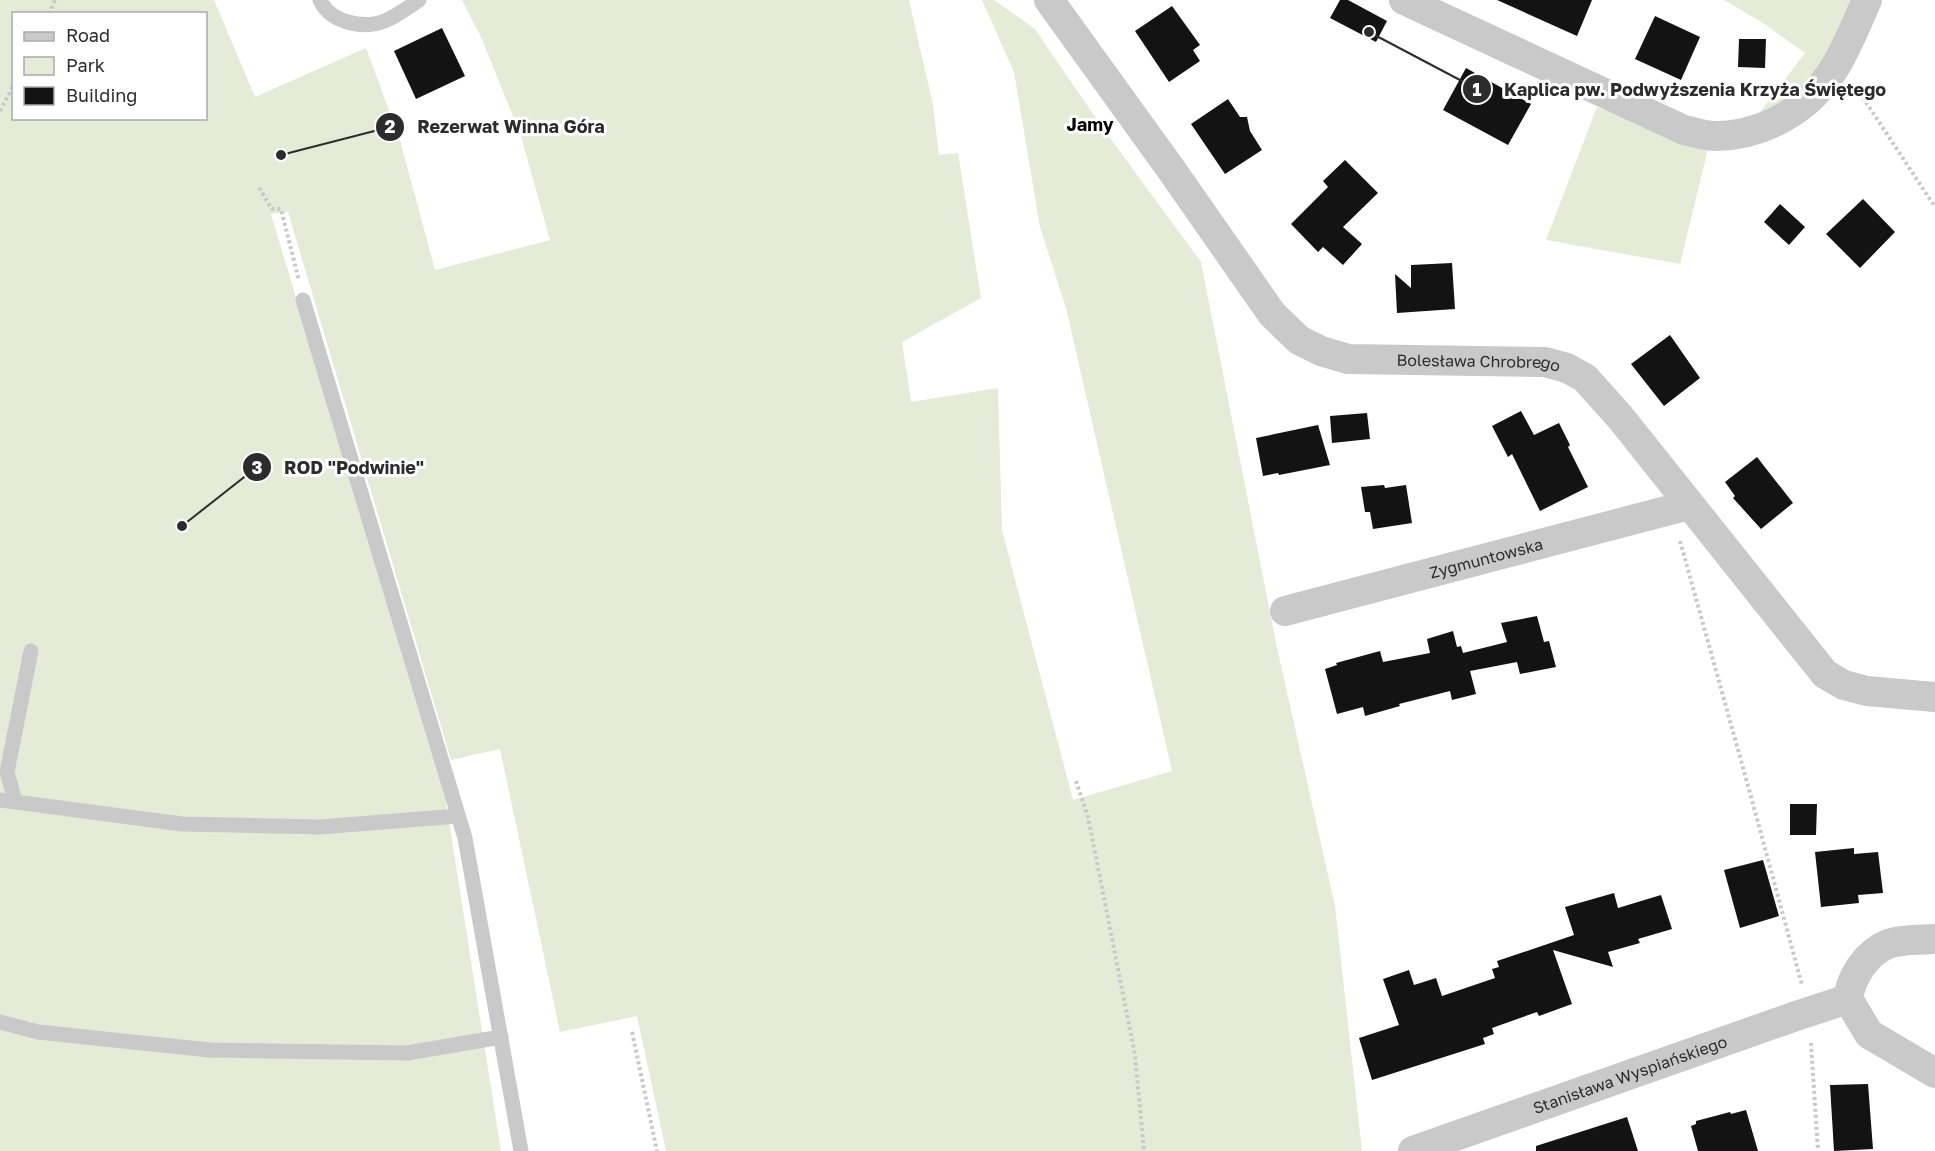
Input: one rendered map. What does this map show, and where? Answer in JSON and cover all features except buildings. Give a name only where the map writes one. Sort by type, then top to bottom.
[{"type":"street","name":"Bolesława Chrobrego","points":[[1049,0],[1272,314],[1299,340],[1321,351],[1348,358],[1545,362],[1567,368],[1585,378],[1620,417],[1679,508],[1826,674],[1844,685],[1867,691],[1935,697]]},
{"type":"street","points":[[1404,0],[1684,130],[1714,136],[1747,133],[1782,120],[1817,93],[1836,67],[1867,0]]},
{"type":"street","name":"Zygmuntowska","points":[[1285,611],[1679,508]]},
{"type":"street","points":[[1935,939],[1888,944],[1873,954],[1858,969],[1850,984],[1848,999],[1869,1034],[1935,1073]]},
{"type":"street","name":"Stanisława Wyspiańskiego","points":[[1413,1151],[1804,999],[1848,999]]},
{"type":"lane","points":[[320,0],[323,8],[338,18],[352,23],[370,24],[386,21],[419,0]]},
{"type":"lane","points":[[303,300],[465,838],[521,1151]]},
{"type":"lane","points":[[31,651],[7,772],[8,801],[182,824],[320,827],[458,816]]},
{"type":"lane","points":[[0,1022],[38,1032],[209,1050],[407,1053],[501,1037]]},
{"type":"path","points":[[1836,67],[1854,84],[1935,207]]},
{"type":"path","points":[[0,111],[12,88]]},
{"type":"path","points":[[259,188],[272,209],[281,209],[303,300]]},
{"type":"path","points":[[1679,508],[1683,525],[1677,531],[1747,782],[1811,1027],[1818,1151]]},
{"type":"path","points":[[1076,781],[1088,817],[1135,1055],[1143,1151]]},
{"type":"path","points":[[632,1032],[657,1151]]},
{"type":"green space","points":[[0,0],[214,0],[255,97],[366,48],[400,140],[435,270],[550,240],[521,136],[482,39],[462,0],[909,0],[933,105],[939,155],[958,153],[981,298],[902,342],[911,402],[998,388],[1002,530],[1073,800],[1172,771],[1066,308],[1040,227],[1014,72],[982,0],[994,0],[1035,29],[1102,127],[1201,262],[1276,643],[1335,906],[1362,1151],[666,1151],[637,1016],[560,1032],[500,749],[451,760],[288,212],[271,214],[445,796],[501,1151],[0,1151]]},
{"type":"green space","points":[[1724,0],[1857,0],[1814,82],[1751,124],[1805,53],[1763,23]]},
{"type":"green space","points":[[1597,107],[1708,149],[1680,264],[1546,240]]},
{"type":"place","name":"Kaplica pw. Podwyższenia Krzyża Świętego","points":[[1369,32]]},
{"type":"place","name":"Rezerwat Winna Góra","points":[[281,155]]},
{"type":"place","name":"ROD \"Podwinie\"","points":[[182,526]]},
{"type":"district","name":"Jamy","points":[[1090,124]]}]
